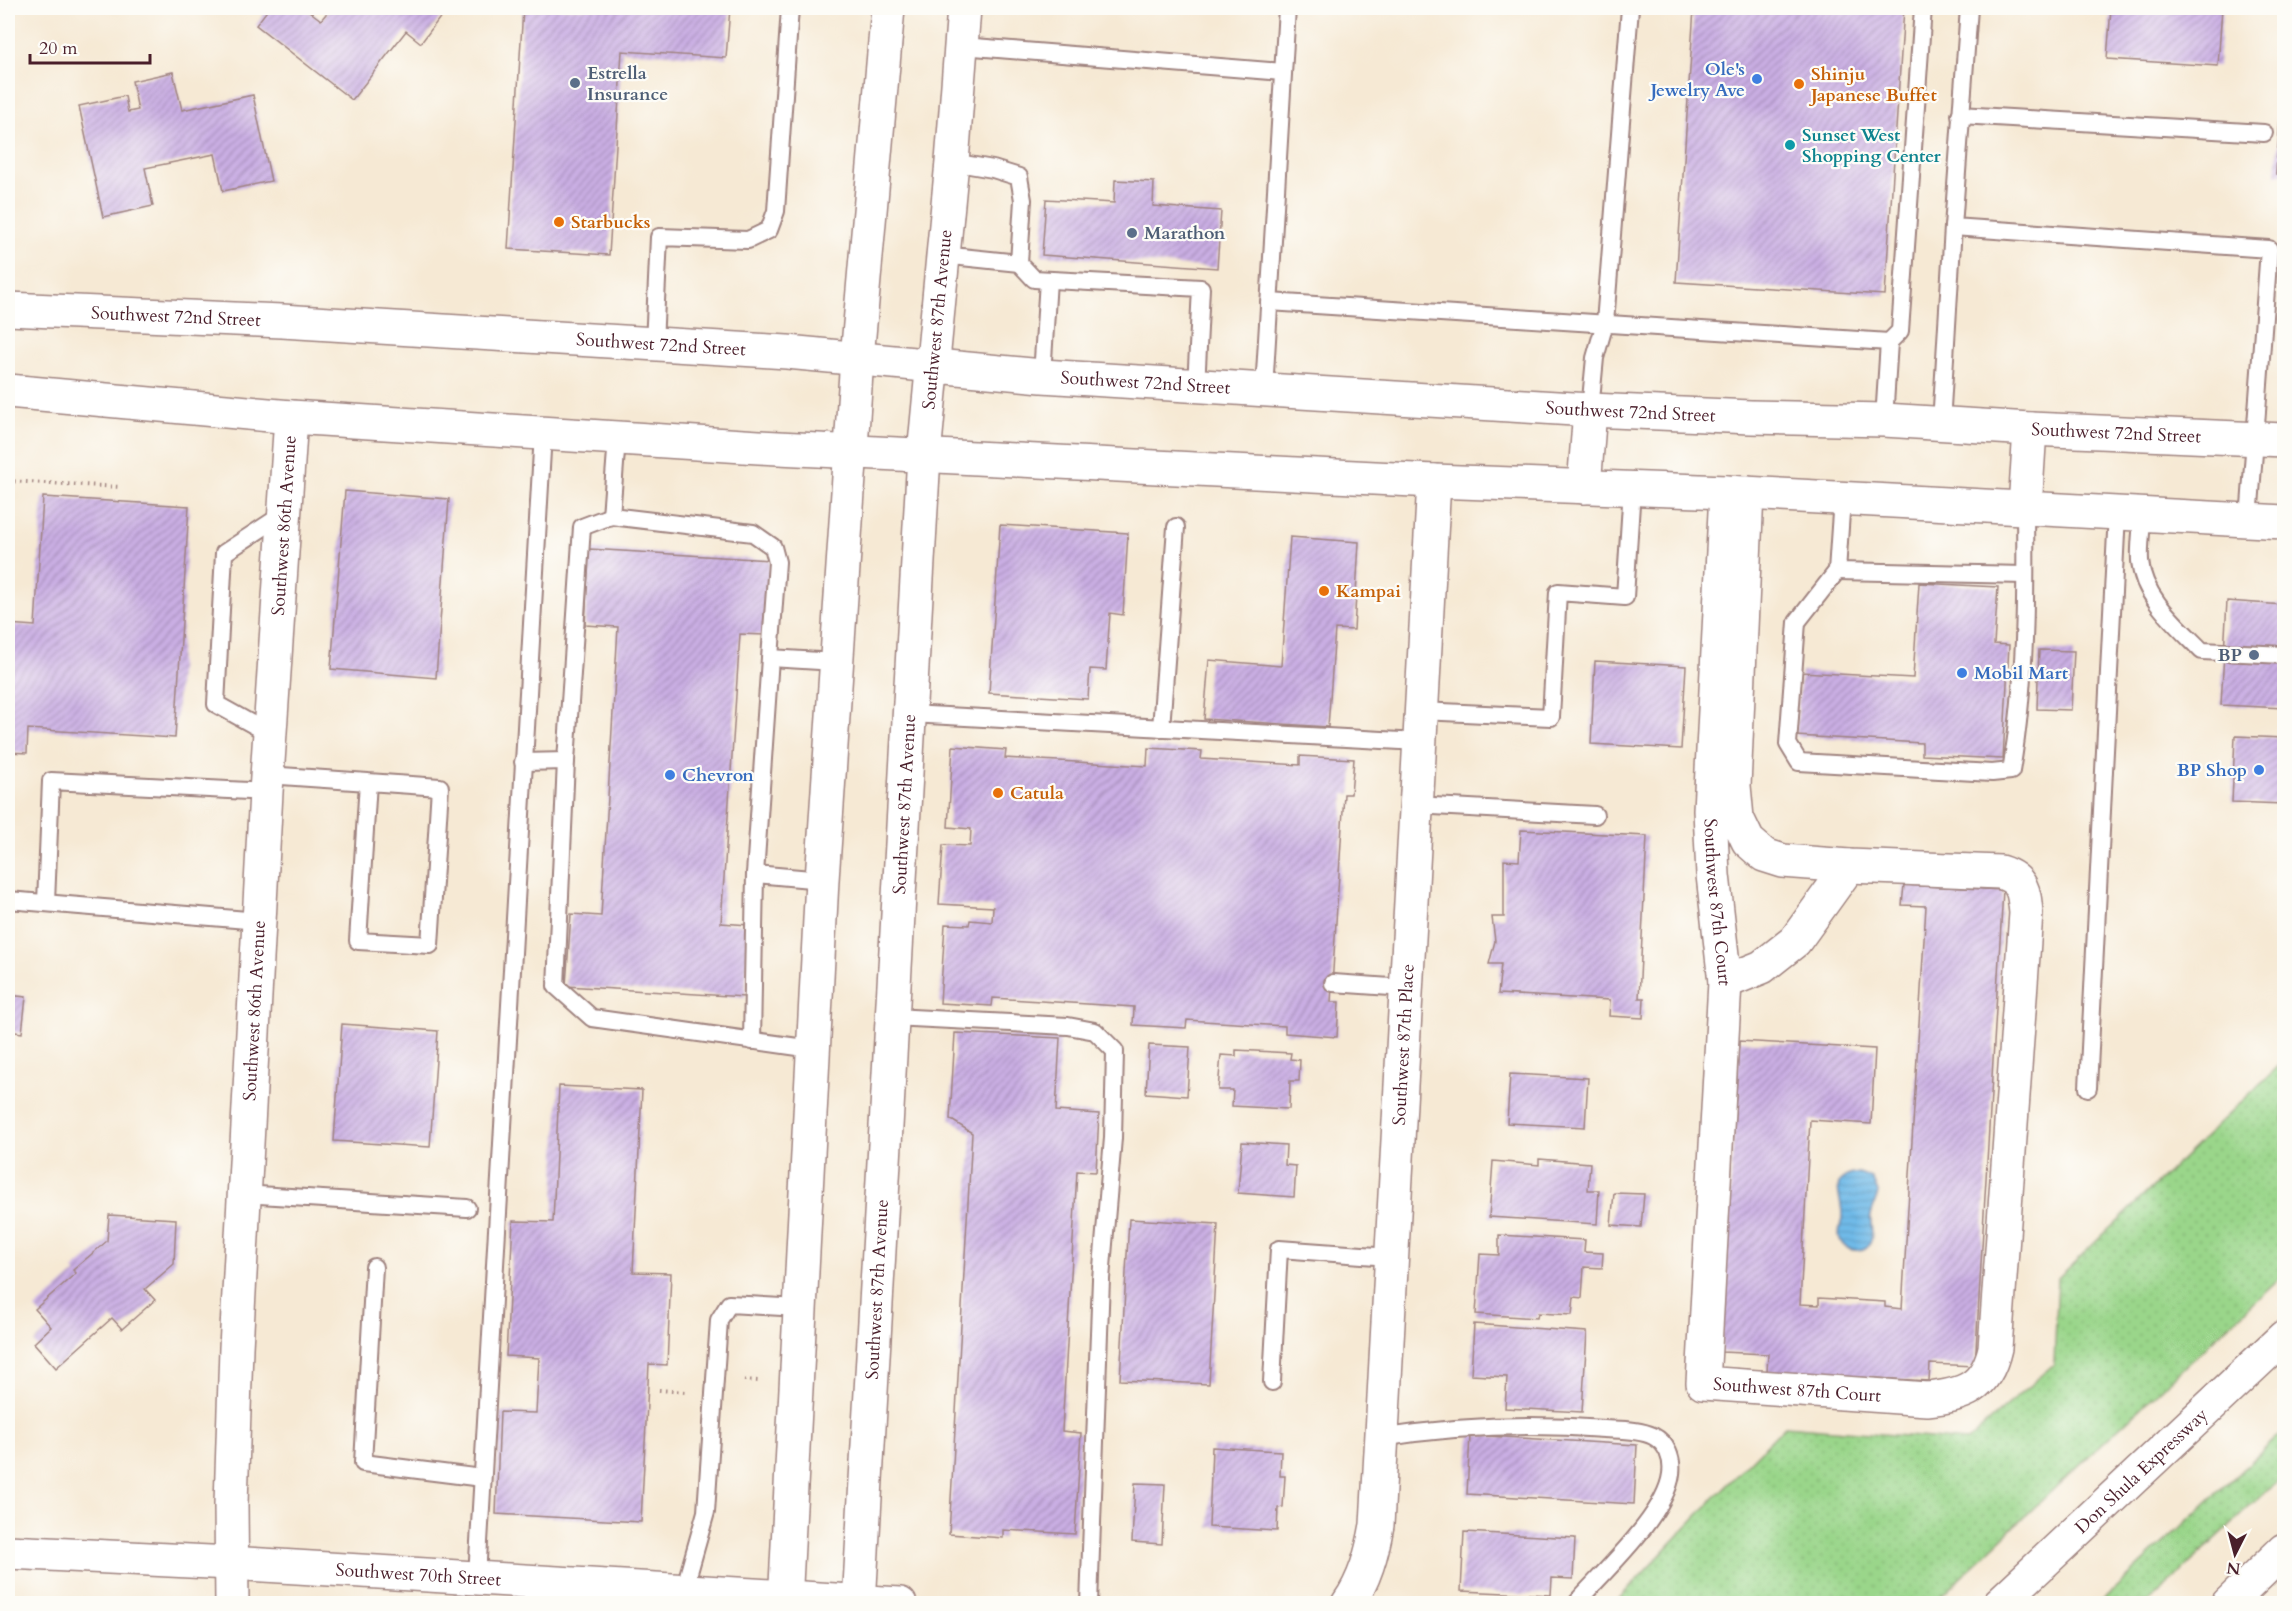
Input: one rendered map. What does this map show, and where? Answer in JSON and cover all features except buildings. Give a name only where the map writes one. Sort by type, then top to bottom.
[{"type":"main road","points":[[785,1600],[812,1049],[836,662],[857,358],[888,8]]},
{"type":"main road","name":"Southwest 87th Avenue","points":[[859,1602],[924,454],[952,162],[964,8]]},
{"type":"main road","name":"Southwest 72nd Street","points":[[8,309],[282,321],[654,344],[857,358],[1042,376],[1196,387],[1590,410],[1884,420],[2270,440]]},
{"type":"main road","points":[[8,392],[291,417],[616,438],[1434,481],[1736,492],[2284,522]]},
{"type":"main road","points":[[1584,487],[1590,410]]},
{"type":"main road","name":"Southwest 86th Avenue","points":[[232,1604],[230,1563],[235,1382],[244,1194],[267,783],[291,417]]},
{"type":"main road","points":[[2025,508],[2030,429]]},
{"type":"main road","name":"Southwest 87th Place","points":[[1348,1604],[1362,1579],[1374,1543],[1377,1525],[1434,481]]},
{"type":"main road","name":"Southwest 87th Court","points":[[1736,492],[1734,786],[1737,818],[1748,841],[1764,855],[1783,861],[2000,872],[2013,876],[2020,884],[2024,897],[2025,924],[1995,1348],[1992,1363],[1984,1378],[1956,1394],[1927,1399],[1704,1383],[1725,982],[1713,875],[1710,810],[1736,492]]},
{"type":"main road","points":[[1725,982],[1762,967],[1795,941],[1849,866]]},
{"type":"main road","name":"Don Shula Expressway","points":[[1999,1604],[2284,1337]]},
{"type":"main road","points":[[2228,1604],[2284,1550]]},
{"type":"main road","name":"Southwest 70th Street","points":[[8,1552],[477,1577],[591,1594],[684,1590],[785,1600],[900,1604]]},
{"type":"lane","points":[[654,344],[659,237],[748,240],[769,231],[776,211],[790,8]]},
{"type":"lane","points":[[1264,390],[1287,8]]},
{"type":"lane","points":[[1590,410],[1595,358],[1605,323],[1630,8]]},
{"type":"lane","points":[[1884,420],[1889,342],[1900,331],[1923,8]]},
{"type":"lane","points":[[1941,424],[1969,8]]},
{"type":"lane","points":[[962,46],[1282,72]]},
{"type":"lane","points":[[1960,115],[2264,133]]},
{"type":"lane","points":[[952,162],[993,169],[1019,177],[1023,200],[1019,263]]},
{"type":"lane","points":[[1953,227],[2269,249],[2270,440],[2248,520]]},
{"type":"lane","points":[[942,255],[1019,263],[1034,279],[1201,288],[1196,387]]},
{"type":"lane","points":[[1042,376],[1048,280]]},
{"type":"lane","points":[[1269,302],[1889,342]]},
{"type":"lane","points":[[477,1577],[543,433]]},
{"type":"lane","points":[[611,516],[616,438]]},
{"type":"lane","points":[[910,714],[1161,728],[1420,727],[1551,717],[1558,592],[1625,597],[1632,488]]},
{"type":"lane","points":[[1842,498],[1837,571],[1797,622],[1788,744],[1799,762],[1992,773],[2011,771],[2018,729],[2025,575],[2025,508]]},
{"type":"lane","points":[[270,734],[216,705],[224,553],[285,513]]},
{"type":"lane","points":[[2130,513],[2143,575],[2151,594],[2166,614],[2202,651],[2284,655]]},
{"type":"lane","points":[[2088,1088],[2130,513]]},
{"type":"lane","points":[[752,1041],[755,874],[777,562],[773,547],[753,532],[611,516],[582,527],[566,761],[556,986],[592,1018],[752,1041],[812,1049]]},
{"type":"lane","points":[[1161,728],[1176,527]]},
{"type":"lane","points":[[1837,571],[2025,575]]},
{"type":"lane","points":[[770,658],[836,662]]},
{"type":"lane","points":[[523,762],[566,761]]},
{"type":"lane","points":[[46,902],[51,781],[368,782],[440,787],[430,945],[358,940],[368,782]]},
{"type":"lane","points":[[1415,805],[1595,815]]},
{"type":"lane","points":[[755,874],[822,880]]},
{"type":"lane","points":[[8,900],[259,921]]},
{"type":"lane","points":[[1333,983],[1405,988]]},
{"type":"lane","points":[[892,1017],[1068,1026],[1095,1031],[1115,1051],[1113,1138],[1101,1279],[1089,1604]]},
{"type":"lane","points":[[244,1194],[467,1209]]},
{"type":"lane","points":[[1272,1382],[1280,1249],[1390,1257]]},
{"type":"lane","points":[[374,1267],[363,1463],[482,1478]]},
{"type":"lane","points":[[684,1590],[706,1512],[719,1320],[729,1304],[800,1308]]},
{"type":"lane","points":[[1382,1438],[1476,1426],[1596,1428],[1643,1432],[1655,1437],[1665,1446],[1671,1458],[1672,1472],[1662,1502],[1648,1522],[1575,1604]]},
{"type":"path","points":[[8,481],[121,487]]},
{"type":"path","points":[[659,1390],[696,1393]]},
{"type":"green space","points":[[2284,1061],[2284,1274],[1934,1603],[1615,1603],[1785,1426],[1967,1441],[2054,1364],[2058,1278]]},
{"type":"green space","points":[[2284,1431],[2284,1474],[2148,1603],[2099,1603]]},
{"type":"water","points":[[1859,1173],[1872,1178],[1878,1192],[1871,1215],[1870,1243],[1863,1249],[1854,1250],[1845,1247],[1839,1236],[1842,1209],[1838,1189],[1842,1179]]},
{"type":"place","name":"Ole's Jewelry Ave","points":[[1757,79]]},
{"type":"place","name":"Estrella Insurance","points":[[575,83]]},
{"type":"place","name":"Shinju Japanese Buffet","points":[[1799,84]]},
{"type":"place","name":"Sunset West Shopping Center","points":[[1790,145]]},
{"type":"place","name":"Starbucks","points":[[559,222]]},
{"type":"place","name":"Marathon","points":[[1132,233]]},
{"type":"place","name":"Kampai","points":[[1324,591]]},
{"type":"place","name":"BP","points":[[2254,655]]},
{"type":"place","name":"Mobil Mart","points":[[1962,673]]},
{"type":"place","name":"BP Shop","points":[[2259,770]]},
{"type":"place","name":"Chevron","points":[[670,775]]},
{"type":"place","name":"Catula","points":[[998,793]]}]
